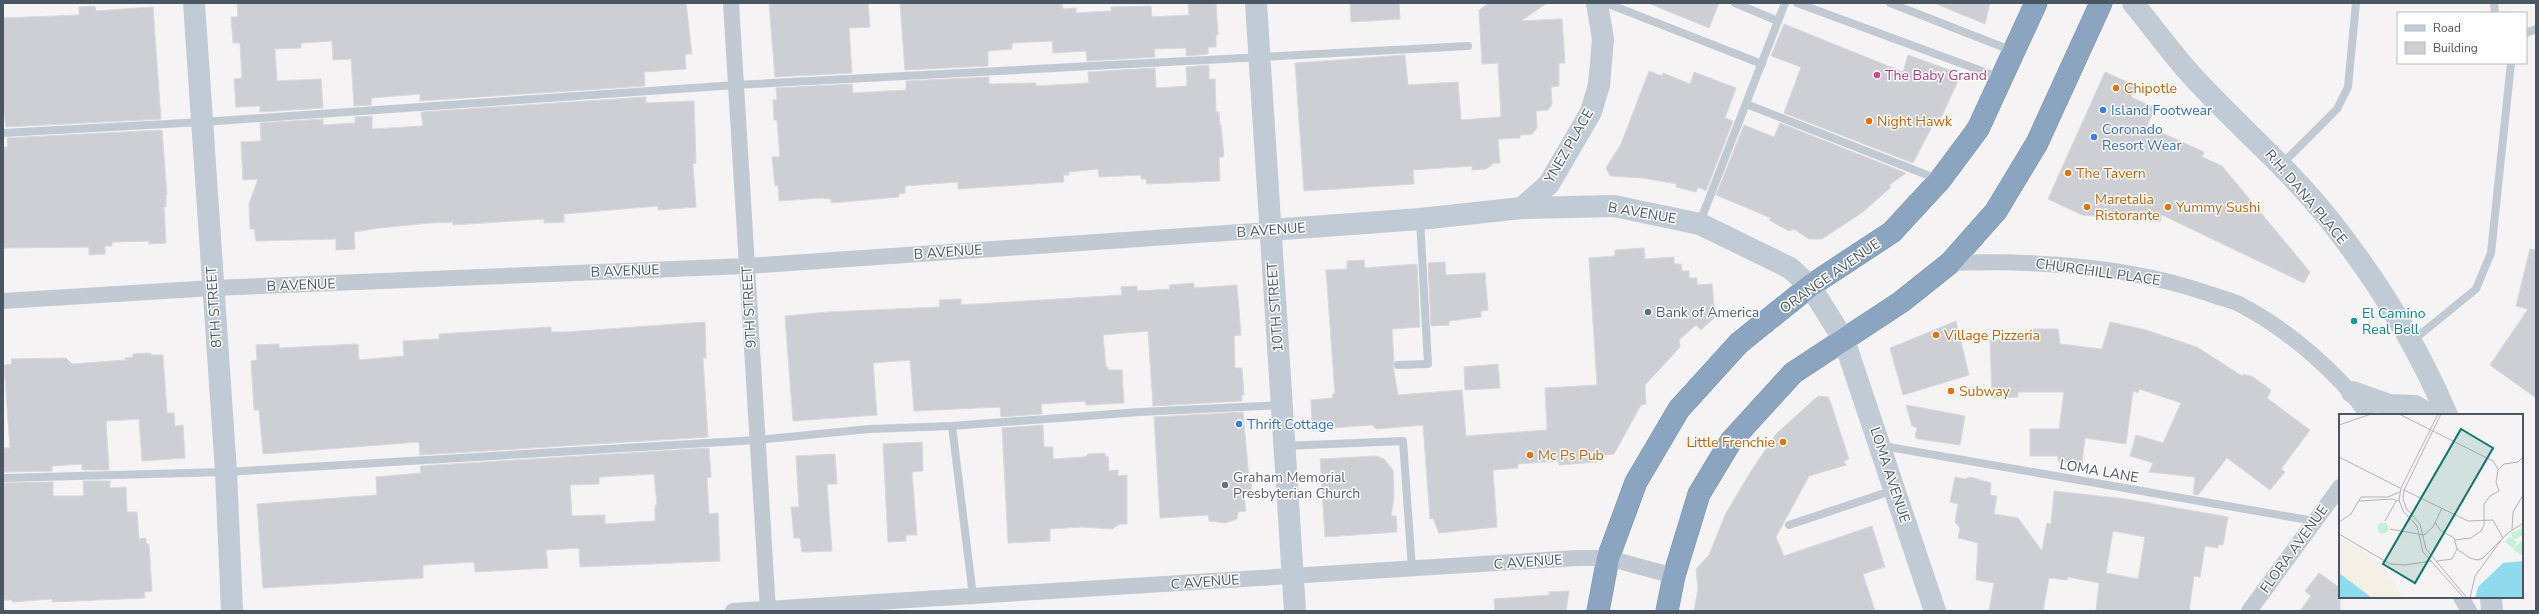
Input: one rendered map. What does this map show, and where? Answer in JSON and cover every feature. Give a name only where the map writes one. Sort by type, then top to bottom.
[{"type":"highway","name":"ORANGE AVENUE","points":[[1598,611],[1608,558],[1636,482],[1679,409],[1739,343],[1810,286],[1892,232],[1940,180],[1978,129],[2036,3]]},
{"type":"highway","points":[[1667,611],[1674,576],[1699,494],[1731,441],[1793,373],[1901,302],[1950,263],[1996,211],[2036,144],[2100,3]]},
{"type":"street","name":"8TH STREET","points":[[194,3],[226,472],[232,611]]},
{"type":"street","name":"9TH STREET","points":[[731,3],[767,610]]},
{"type":"street","name":"10TH STREET","points":[[1256,3],[1295,611]]},
{"type":"street","name":"YNEZ PLACE","points":[[1522,208],[1549,184],[1591,112],[1599,85],[1603,39],[1597,3]]},
{"type":"street","name":"R.H. DANA PLACE","points":[[2133,3],[2187,70],[2281,165],[2328,218],[2382,293],[2411,342],[2447,414]]},
{"type":"street","name":"B AVENUE","points":[[3,301],[213,288],[747,266],[1420,219],[1522,208],[1614,206],[1700,224],[1790,268],[1810,286],[1844,340]]},
{"type":"street","name":"CHURCHILL PLACE","points":[[1950,263],[2047,264],[2146,276],[2194,288],[2241,305],[2284,333],[2352,392],[2367,414]]},
{"type":"street","name":"LOMA AVENUE","points":[[1844,340],[1935,611]]},
{"type":"street","points":[[2352,392],[2389,405],[2415,406],[2428,414]]},
{"type":"street","name":"FLORA AVENUE","points":[[2249,611],[2339,488]]},
{"type":"street","name":"C AVENUE","points":[[733,611],[1608,558],[1674,576]]},
{"type":"street","points":[[2462,598],[2469,611]]},
{"type":"street","points":[[2491,598],[2492,611]]},
{"type":"lane","points":[[1606,3],[1762,64]]},
{"type":"lane","points":[[1735,3],[1778,20]]},
{"type":"lane","points":[[1700,224],[1785,3]]},
{"type":"lane","points":[[1797,3],[2002,78]]},
{"type":"lane","points":[[1890,3],[2014,51]]},
{"type":"lane","points":[[2281,165],[2337,109],[2348,87],[2356,3]]},
{"type":"lane","points":[[3,133],[202,122],[736,85],[1468,46]]},
{"type":"lane","points":[[2411,342],[2476,289],[2491,253],[2511,64]]},
{"type":"lane","points":[[1746,104],[1940,180]]},
{"type":"lane","points":[[1398,366],[1428,364],[1420,219]]},
{"type":"lane","points":[[3,478],[226,472],[757,440],[869,429],[952,426],[1140,412],[1282,405]]},
{"type":"lane","points":[[952,426],[973,596]]},
{"type":"lane","points":[[1284,446],[1403,441],[1412,569]]},
{"type":"lane","name":"LOMA LANE","points":[[1880,446],[2314,521]]},
{"type":"lane","points":[[1789,526],[1895,490]]},
{"type":"building","points":[[237,3],[686,3],[692,54],[685,54],[686,69],[644,72],[645,86],[420,101],[420,94],[372,98],[371,105],[354,106],[351,59],[333,60],[332,41],[301,43],[301,48],[275,49],[277,81],[321,79],[323,108],[260,112],[260,106],[236,107],[234,79],[242,78],[240,43],[233,43],[231,17],[238,17]]},
{"type":"building","points":[[769,3],[868,3],[870,27],[849,28],[852,73],[775,77]]},
{"type":"building","points":[[900,3],[1062,3],[1063,9],[1076,8],[1076,13],[1111,11],[1111,7],[1151,6],[1152,17],[1189,15],[1188,3],[1216,3],[1218,35],[1216,35],[1216,47],[1208,47],[1208,54],[1186,56],[1186,48],[1154,49],[1155,57],[1087,61],[1086,51],[1053,53],[1052,41],[1012,43],[1012,49],[988,51],[988,66],[905,70]]},
{"type":"building","points":[[1350,3],[1399,3],[1400,19],[1351,22]]},
{"type":"building","points":[[1489,3],[1547,3],[1521,21],[1562,19],[1565,63],[1559,63],[1559,86],[1551,87],[1552,104],[1548,110],[1536,111],[1537,128],[1532,134],[1520,135],[1520,138],[1498,139],[1500,163],[1494,163],[1486,169],[1472,170],[1472,166],[1413,170],[1414,184],[1304,191],[1295,63],[1405,55],[1408,85],[1458,82],[1461,120],[1501,117],[1498,63],[1482,64],[1479,10]]},
{"type":"building","points":[[1648,3],[1719,3],[1709,28]]},
{"type":"building","points":[[1934,3],[1990,3],[1985,24]]},
{"type":"building","points":[[95,6],[96,11],[153,7],[161,119],[6,127],[3,103],[3,18],[79,15],[79,7]]},
{"type":"building","name":"The Baby Grand","points":[[1784,24],[1903,72],[1908,55],[1955,72],[1958,81],[1939,122],[1935,121],[1913,163],[1784,113],[1801,67],[1771,56]]},
{"type":"building","points":[[1209,65],[1209,79],[1215,79],[1216,112],[1219,112],[1221,125],[1224,157],[1219,157],[1220,181],[1147,184],[1146,179],[1141,179],[1141,175],[1099,177],[1098,169],[1069,172],[1069,175],[1063,175],[1064,182],[958,189],[958,182],[905,186],[905,193],[899,194],[899,197],[831,203],[831,199],[821,198],[779,201],[778,185],[775,186],[772,157],[780,157],[777,120],[774,120],[773,100],[777,100],[776,88],[852,84],[853,93],[906,90],[906,81],[989,77],[989,84],[1036,83],[1036,86],[1089,83],[1088,72],[1155,68],[1156,88],[1187,86],[1186,67]]},
{"type":"building","points":[[1649,71],[1662,76],[1663,73],[1690,84],[1694,72],[1736,88],[1725,118],[1733,121],[1706,191],[1698,187],[1696,192],[1676,187],[1677,184],[1643,178],[1610,176],[1606,168],[1621,144]]},
{"type":"building","points":[[2105,72],[2136,86],[2131,97],[2155,108],[2147,126],[2204,152],[2202,157],[2222,166],[2310,272],[2304,283],[2162,215],[2160,222],[2082,215],[2048,199]]},
{"type":"building","points":[[646,97],[646,103],[694,101],[696,163],[693,164],[696,207],[658,210],[658,206],[564,214],[564,222],[544,223],[544,219],[453,225],[453,222],[430,223],[379,228],[354,232],[355,249],[336,250],[336,239],[256,241],[254,229],[250,229],[249,204],[258,179],[243,180],[241,142],[261,141],[260,123],[323,119],[323,125],[355,123],[355,117],[372,116],[372,129],[423,126],[421,112]]},
{"type":"building","points":[[1780,123],[1906,173],[1889,185],[1891,187],[1863,212],[1822,239],[1809,239],[1794,229],[1789,231],[1769,220],[1771,218],[1716,195],[1744,125],[1774,137]]},
{"type":"building","points":[[162,130],[167,195],[166,207],[164,207],[166,243],[149,244],[149,241],[112,242],[112,246],[105,246],[105,254],[89,255],[89,247],[3,248],[3,147],[8,147],[7,138]]},
{"type":"building","points":[[1644,248],[1645,259],[1674,257],[1674,264],[1681,264],[1682,271],[1689,271],[1689,278],[1697,278],[1697,285],[1712,284],[1715,317],[1701,330],[1696,325],[1679,340],[1680,347],[1645,385],[1646,404],[1641,405],[1614,454],[1596,456],[1596,462],[1559,465],[1559,461],[1518,464],[1518,468],[1493,470],[1497,527],[1439,533],[1433,518],[1430,519],[1423,425],[1376,429],[1372,425],[1320,429],[1312,422],[1311,400],[1333,398],[1332,394],[1335,394],[1326,270],[1347,269],[1347,261],[1364,260],[1365,268],[1417,264],[1420,327],[1392,329],[1393,366],[1398,395],[1462,390],[1466,436],[1547,430],[1545,388],[1597,385],[1589,258],[1615,256],[1615,250]]},
{"type":"building","points":[[2530,249],[2536,250],[2536,398],[2490,365],[2528,309],[2516,306]]},
{"type":"building","points":[[1445,262],[1446,275],[1485,273],[1488,310],[1481,311],[1481,317],[1449,321],[1449,325],[1431,326],[1428,263]]},
{"type":"building","points":[[1194,283],[1194,288],[1237,285],[1241,335],[1234,336],[1235,368],[1242,368],[1244,395],[1242,395],[1242,401],[1153,406],[1148,331],[1103,335],[1106,367],[1108,367],[1108,370],[1122,370],[1124,403],[1086,405],[1085,401],[1041,404],[1042,414],[1001,417],[1000,407],[914,411],[910,360],[873,363],[877,415],[793,421],[785,316],[828,312],[940,307],[939,300],[961,299],[961,305],[1122,295],[1121,287],[1137,286],[1137,291],[1170,289],[1169,285]]},
{"type":"building","points":[[1956,321],[1969,375],[1903,395],[1890,348]]},
{"type":"building","points":[[705,322],[706,358],[703,358],[708,437],[420,455],[419,442],[263,454],[259,410],[254,410],[251,361],[257,360],[256,345],[279,344],[279,348],[358,344],[359,360],[404,356],[403,341],[439,339],[439,334],[551,327],[551,332],[566,332]]},
{"type":"building","points":[[2110,322],[2146,330],[2197,347],[2242,376],[2243,374],[2253,377],[2271,390],[2267,398],[2310,430],[2281,469],[2285,472],[2270,490],[2227,458],[2198,495],[2193,494],[2195,477],[2149,472],[2153,463],[2130,456],[2136,435],[2163,443],[2181,403],[2139,389],[2138,393],[2133,391],[2126,444],[2085,438],[2082,464],[2058,461],[2058,456],[2030,456],[2030,429],[2059,429],[2064,392],[2018,392],[2018,397],[1992,398],[1990,340],[2000,340],[2000,334],[2031,333],[2031,329],[2058,329],[2060,344],[2102,349]]},
{"type":"building","points":[[151,353],[151,355],[163,355],[167,413],[174,413],[175,426],[183,425],[185,458],[142,461],[139,419],[106,421],[109,470],[82,470],[82,464],[52,466],[52,471],[3,472],[3,448],[10,448],[4,365],[12,364],[11,359],[66,358],[72,364],[126,360],[125,358],[133,357],[133,354]]},
{"type":"building","points":[[1498,364],[1500,388],[1465,390],[1464,367]]},
{"type":"building","points":[[1818,396],[1828,397],[1830,401],[1849,459],[1844,461],[1846,465],[1809,476],[1776,537],[1784,556],[1872,526],[1885,567],[1863,574],[1875,611],[1694,611],[1698,589],[1696,569],[1709,555],[1726,513],[1751,471],[1776,434]]},
{"type":"building","points":[[1906,405],[1965,416],[1960,445],[1918,439],[1915,437],[1917,428],[1912,426]]},
{"type":"building","points":[[1243,412],[1249,478],[1252,480],[1251,490],[1244,496],[1246,511],[1238,512],[1237,519],[1225,523],[1209,521],[1208,515],[1160,518],[1154,417]]},
{"type":"building","points":[[1043,425],[1044,447],[1053,447],[1053,459],[1085,457],[1088,454],[1105,453],[1105,457],[1108,456],[1109,471],[1118,470],[1118,476],[1127,475],[1127,524],[1120,524],[1112,529],[1082,527],[1050,529],[1050,541],[1008,543],[1002,428]]},
{"type":"building","points":[[922,442],[923,471],[912,472],[917,535],[906,535],[906,541],[888,542],[883,444]]},
{"type":"building","points":[[709,448],[711,477],[707,478],[709,514],[718,513],[720,561],[580,567],[579,548],[546,550],[548,568],[475,572],[474,562],[423,565],[423,578],[263,588],[257,504],[377,495],[376,477],[421,473],[420,466]],"holes":[[[654,474],[657,505],[655,505],[655,521],[605,524],[605,515],[572,516],[570,485],[599,484],[599,477]]]},
{"type":"building","points":[[835,454],[837,484],[827,484],[832,551],[802,552],[800,538],[794,538],[791,507],[799,507],[796,456]]},
{"type":"building","points":[[1377,456],[1384,459],[1393,470],[1394,497],[1391,516],[1396,516],[1397,532],[1325,537],[1320,459]]},
{"type":"building","points":[[1955,477],[1965,479],[1970,477],[1991,483],[1990,495],[1997,496],[1994,514],[2018,518],[2042,551],[2047,523],[2051,524],[2054,491],[2126,499],[2228,517],[2223,545],[2218,545],[2218,548],[2205,546],[2200,577],[2194,576],[2189,611],[2096,611],[2099,583],[2068,577],[2067,580],[2049,578],[2043,611],[1989,611],[1994,583],[1976,580],[1978,543],[1958,538],[1960,528],[1955,522],[1958,504],[1950,502]],"holes":[[[2113,531],[2145,537],[2138,579],[2106,573]]]},
{"type":"building","points":[[83,481],[110,481],[110,488],[126,487],[127,512],[137,512],[139,539],[146,538],[146,544],[149,544],[152,591],[144,592],[145,598],[52,602],[52,599],[12,602],[12,600],[3,600],[3,483],[53,482],[53,496],[84,496]]},
{"type":"building","points":[[2319,573],[2339,587],[2340,611],[2300,611],[2311,596],[2305,591]]},
{"type":"building","points":[[1569,591],[1566,611],[1495,611],[1494,599],[1549,595],[1549,592]]},
{"type":"place","name":"The Baby Grand","points":[[1877,75]]},
{"type":"place","name":"Chipotle","points":[[2116,88]]},
{"type":"place","name":"Island Footwear","points":[[2103,110]]},
{"type":"place","name":"Night Hawk","points":[[1869,121]]},
{"type":"place","name":"Coronado Resort Wear","points":[[2094,137]]},
{"type":"place","name":"The Tavern","points":[[2068,173]]},
{"type":"place","name":"Maretalia Ristorante","points":[[2087,207]]},
{"type":"place","name":"Yummy Sushi","points":[[2168,207]]},
{"type":"place","name":"Bank of America","points":[[1648,312]]},
{"type":"place","name":"El Camino Real Bell","points":[[2354,321]]},
{"type":"place","name":"Village Pizzeria","points":[[1936,335]]},
{"type":"place","name":"Subway","points":[[1951,391]]},
{"type":"place","name":"Thrift Cottage","points":[[1239,424]]},
{"type":"place","name":"Little Frenchie","points":[[1783,442]]},
{"type":"place","name":"Mc Ps Pub","points":[[1530,455]]},
{"type":"place","name":"Graham Memorial Presbyterian Church","points":[[1225,485]]}]
